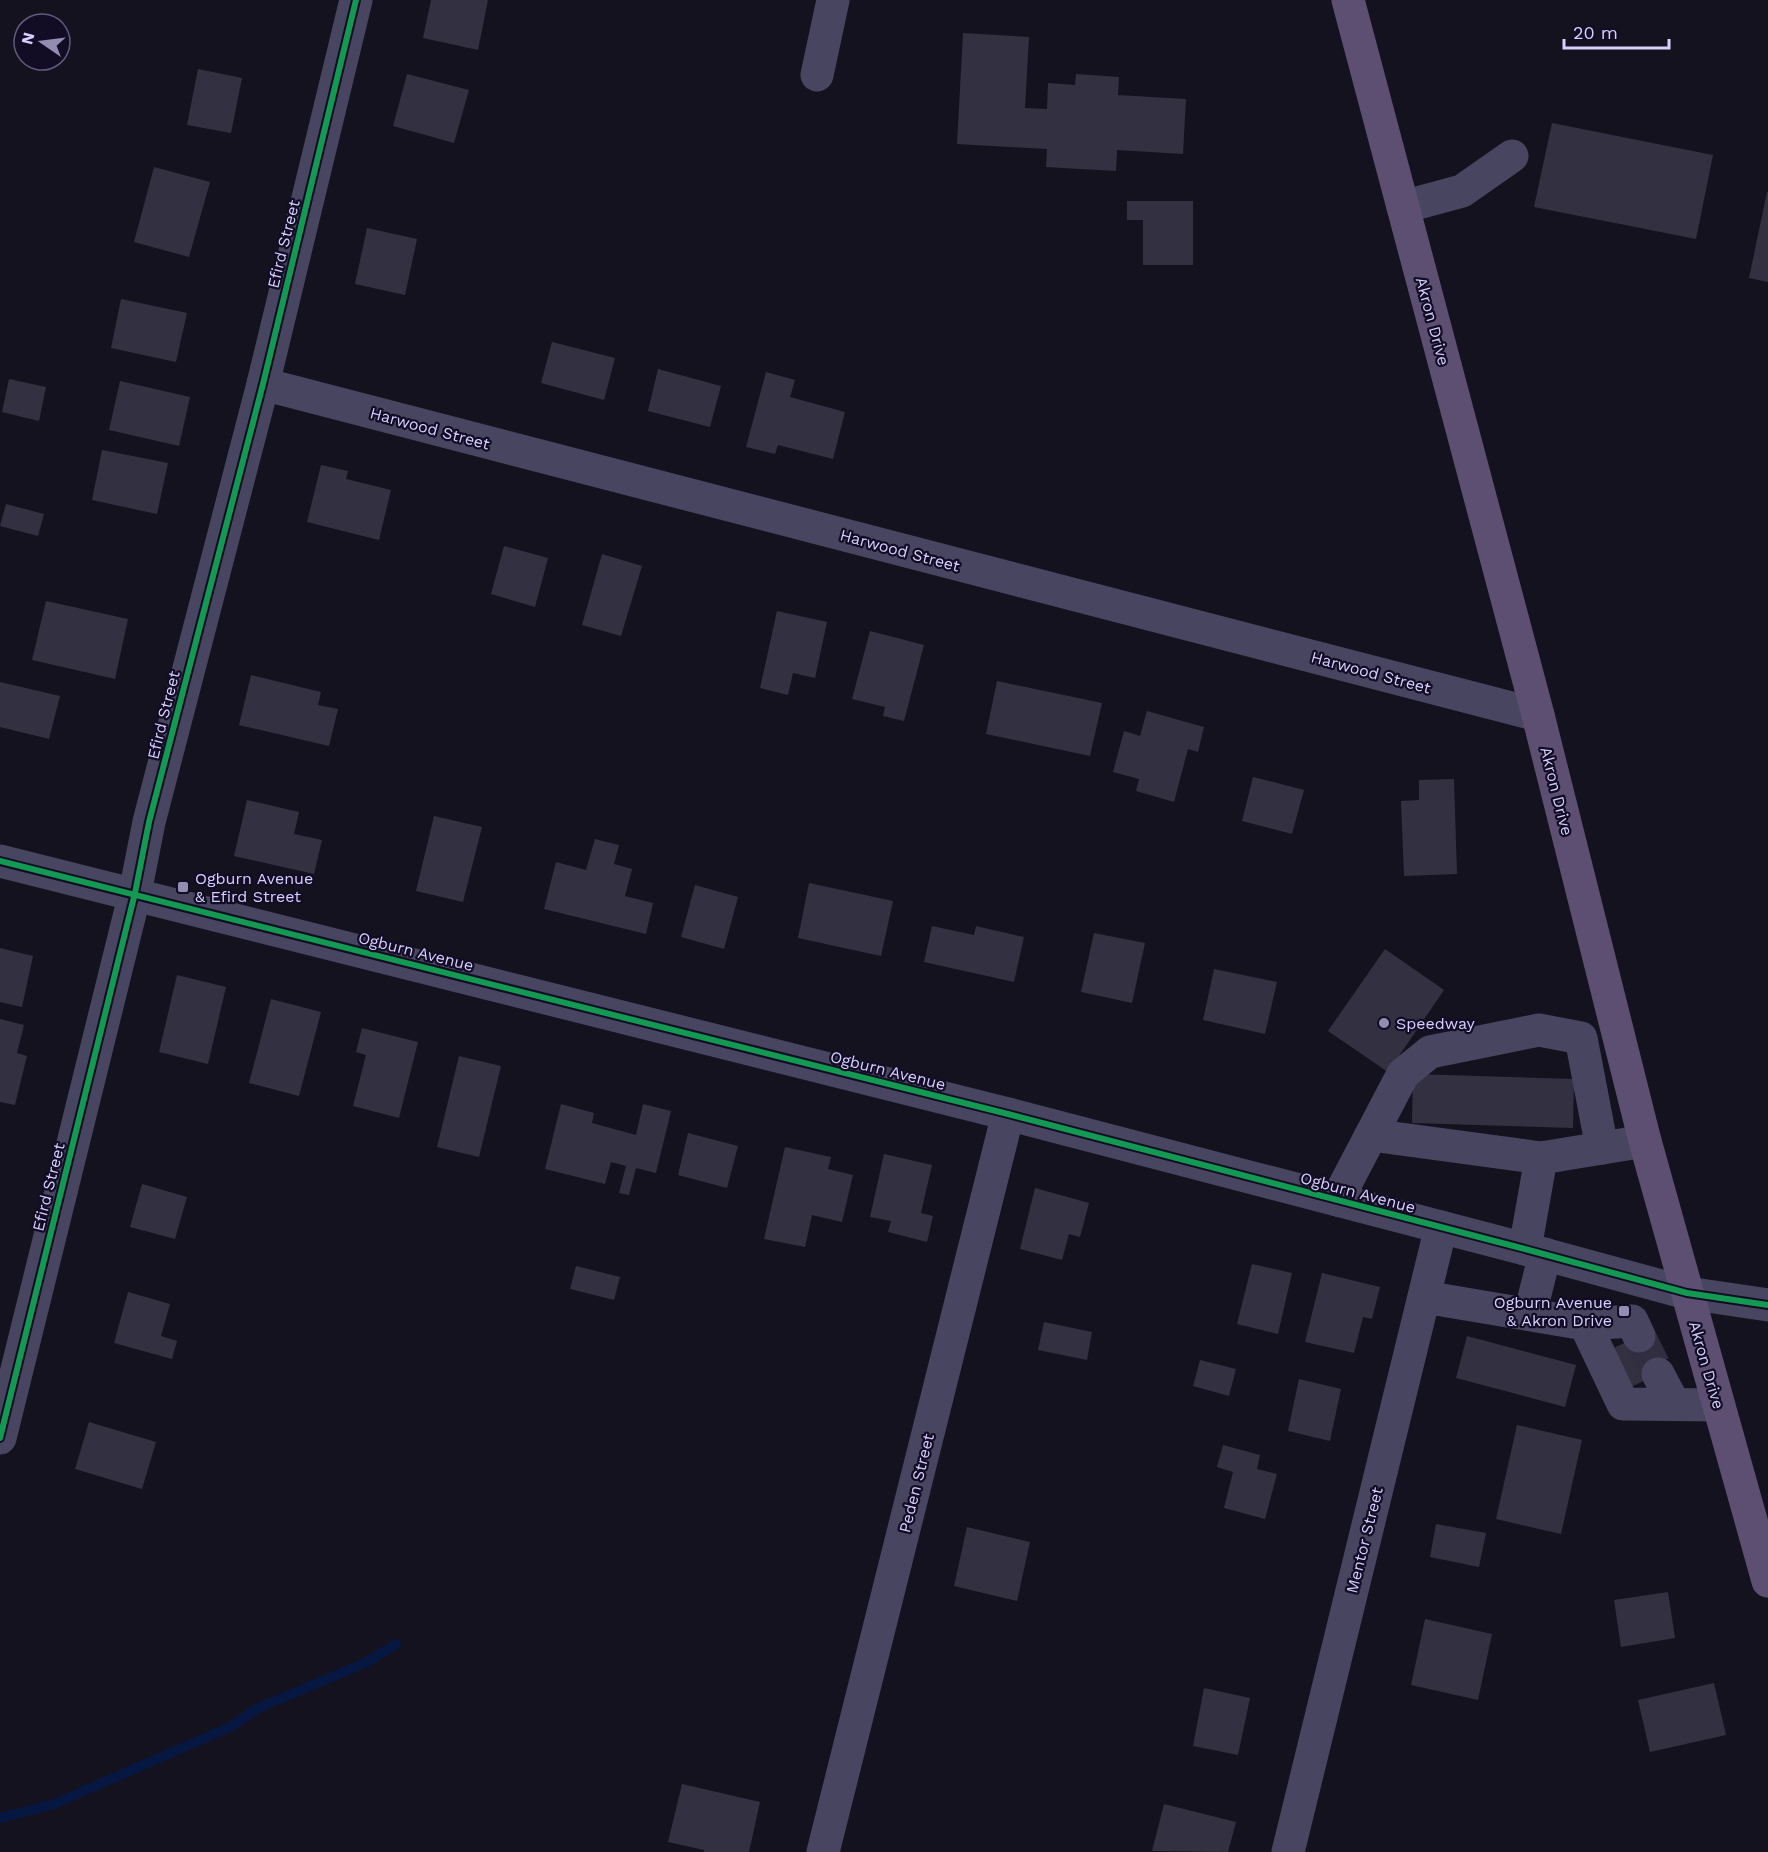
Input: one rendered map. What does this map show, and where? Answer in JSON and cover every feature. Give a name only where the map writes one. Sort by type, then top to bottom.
[{"type":"main road","name":"Akron Drive","points":[[1348,0],[1538,715],[1645,1141],[1768,1581]]},
{"type":"street","name":"Efird Street","points":[[0,1437],[135,893],[152,811],[263,384],[356,0]]},
{"type":"street","points":[[817,75],[833,0]]},
{"type":"street","points":[[1403,207],[1462,191],[1512,156]]},
{"type":"street","name":"Harwood Street","points":[[263,384],[1538,715]]},
{"type":"street","name":"Ogburn Avenue","points":[[0,861],[135,893],[1008,1114],[1535,1251],[1687,1293],[1768,1305]]},
{"type":"street","points":[[1338,1200],[1402,1074],[1430,1052],[1539,1030],[1581,1038],[1616,1029]]},
{"type":"street","points":[[1581,1038],[1602,1148]]},
{"type":"street","name":"Peden Street","points":[[823,1852],[1008,1114]]},
{"type":"street","points":[[1371,1135],[1541,1158],[1645,1141]]},
{"type":"street","points":[[1530,1314],[1541,1158]]},
{"type":"street","name":"Mentor Street","points":[[1288,1852],[1441,1227]]},
{"type":"street","points":[[1424,1297],[1585,1323],[1632,1321],[1639,1336]]},
{"type":"street","points":[[1585,1323],[1623,1404],[1718,1405]]},
{"type":"street","points":[[1658,1374],[1674,1404]]},
{"type":"building","points":[[431,0],[488,0],[478,50],[423,38]]},
{"type":"building","points":[[963,33],[1029,37],[1025,108],[1047,109],[1048,83],[1075,85],[1076,74],[1119,77],[1118,95],[1186,99],[1183,154],[1117,150],[1116,171],[1046,167],[1047,149],[957,144]]},
{"type":"building","points":[[198,69],[242,78],[231,133],[187,125]]},
{"type":"building","points":[[407,74],[469,90],[454,143],[393,126]]},
{"type":"building","points":[[1552,123],[1713,155],[1696,239],[1534,207]]},
{"type":"building","points":[[154,167],[210,182],[189,257],[134,242]]},
{"type":"building","points":[[1768,192],[1768,282],[1749,278]]},
{"type":"building","points":[[1127,201],[1193,201],[1193,265],[1143,265],[1143,220],[1127,220]]},
{"type":"building","points":[[367,228],[417,239],[405,295],[355,284]]},
{"type":"building","points":[[121,299],[187,313],[176,362],[111,348]]},
{"type":"building","points":[[552,342],[615,358],[604,400],[541,383]]},
{"type":"building","points":[[658,369],[721,386],[710,427],[648,411]]},
{"type":"building","points":[[766,372],[795,380],[790,397],[845,412],[833,459],[778,445],[775,454],[746,447]]},
{"type":"building","points":[[9,379],[46,387],[39,421],[2,412]]},
{"type":"building","points":[[120,381],[190,397],[179,446],[109,430]]},
{"type":"building","points":[[102,450],[168,463],[157,514],[92,500]]},
{"type":"building","points":[[321,465],[348,471],[346,479],[391,490],[379,540],[307,522]]},
{"type":"building","points":[[6,504],[44,514],[38,536],[0,526]]},
{"type":"building","points":[[504,546],[548,558],[535,607],[491,594]]},
{"type":"building","points":[[602,554],[642,566],[621,636],[582,625]]},
{"type":"building","points":[[46,601],[128,619],[115,679],[32,660]]},
{"type":"building","points":[[777,611],[827,622],[815,678],[793,673],[788,695],[760,688]]},
{"type":"building","points":[[870,631],[924,645],[904,721],[883,716],[885,707],[852,699]]},
{"type":"building","points":[[251,675],[321,692],[318,705],[338,709],[329,746],[239,725]]},
{"type":"building","points":[[997,681],[1102,703],[1090,756],[986,734]]},
{"type":"building","points":[[0,682],[60,696],[49,739],[0,727]]},
{"type":"building","points":[[1147,711],[1204,727],[1198,752],[1188,749],[1174,802],[1136,791],[1139,779],[1113,772],[1124,731],[1140,736]]},
{"type":"building","points":[[1253,777],[1304,790],[1292,834],[1242,821]]},
{"type":"building","points":[[1454,779],[1457,874],[1404,876],[1401,801],[1419,800],[1419,780]]},
{"type":"building","points":[[247,800],[299,812],[294,834],[322,840],[314,874],[234,856]]},
{"type":"building","points":[[434,816],[482,827],[463,902],[416,891]]},
{"type":"building","points":[[595,839],[619,845],[614,864],[632,869],[625,896],[653,903],[646,934],[544,909],[556,862],[586,870]]},
{"type":"building","points":[[809,883],[893,901],[881,956],[798,938]]},
{"type":"building","points":[[695,885],[738,897],[724,949],[681,937]]},
{"type":"building","points":[[932,926],[974,935],[976,926],[1024,937],[1014,982],[924,962]]},
{"type":"building","points":[[1094,933],[1145,943],[1132,1003],[1081,992]]},
{"type":"building","points":[[0,948],[33,956],[22,1007],[0,1002]]},
{"type":"building","points":[[1385,949],[1444,990],[1388,1072],[1328,1031]]},
{"type":"building","points":[[1214,969],[1277,982],[1265,1034],[1203,1020]]},
{"type":"building","points":[[177,975],[226,987],[208,1064],[159,1052]]},
{"type":"building","points":[[271,999],[321,1012],[299,1096],[249,1083]]},
{"type":"building","points":[[0,1019],[24,1025],[17,1053],[27,1056],[15,1105],[0,1102]]},
{"type":"building","points":[[362,1028],[418,1042],[399,1118],[353,1106],[366,1055],[356,1052]]},
{"type":"building","points":[[459,1056],[501,1066],[479,1157],[437,1147]]},
{"type":"building","points":[[1413,1074],[1574,1079],[1573,1128],[1412,1123]]},
{"type":"building","points":[[561,1104],[594,1113],[592,1123],[636,1135],[643,1104],[671,1111],[656,1173],[636,1168],[629,1195],[619,1193],[626,1166],[611,1162],[605,1184],[545,1169]]},
{"type":"building","points":[[688,1133],[738,1146],[727,1188],[678,1175]]},
{"type":"building","points":[[785,1147],[831,1157],[828,1169],[853,1175],[842,1222],[812,1215],[805,1247],[764,1239]]},
{"type":"building","points":[[884,1154],[932,1165],[921,1213],[933,1216],[927,1242],[888,1232],[891,1221],[870,1217]]},
{"type":"building","points":[[142,1184],[187,1197],[175,1239],[130,1227]]},
{"type":"building","points":[[1035,1188],[1089,1203],[1080,1237],[1069,1234],[1062,1260],[1020,1249]]},
{"type":"building","points":[[1252,1264],[1292,1273],[1278,1334],[1237,1324]]},
{"type":"building","points":[[576,1266],[620,1277],[614,1300],[570,1289]]},
{"type":"building","points":[[1322,1273],[1380,1287],[1372,1319],[1363,1317],[1354,1353],[1305,1342]]},
{"type":"building","points":[[128,1292],[170,1304],[161,1336],[177,1341],[172,1359],[114,1343]]},
{"type":"building","points":[[1044,1322],[1092,1332],[1087,1360],[1038,1350]]},
{"type":"building","points":[[1642,1335],[1660,1373],[1627,1389],[1609,1350]]},
{"type":"building","points":[[1467,1336],[1576,1365],[1565,1407],[1456,1378]]},
{"type":"building","points":[[1200,1360],[1236,1369],[1229,1396],[1193,1386]]},
{"type":"building","points":[[1299,1379],[1341,1389],[1330,1441],[1288,1431]]},
{"type":"building","points":[[89,1422],[156,1442],[142,1489],[75,1469]]},
{"type":"building","points":[[1517,1425],[1582,1440],[1561,1534],[1496,1519]]},
{"type":"building","points":[[1223,1445],[1260,1455],[1257,1469],[1277,1474],[1265,1519],[1224,1508],[1233,1472],[1217,1467]]},
{"type":"building","points":[[1436,1524],[1486,1533],[1479,1567],[1430,1557]]},
{"type":"building","points":[[967,1527],[1030,1542],[1017,1601],[954,1586]]},
{"type":"building","points":[[1668,1592],[1675,1638],[1621,1647],[1614,1600]]},
{"type":"building","points":[[1425,1619],[1492,1634],[1478,1700],[1411,1685]]},
{"type":"building","points":[[1714,1683],[1726,1735],[1650,1752],[1638,1700]]},
{"type":"building","points":[[1204,1688],[1250,1698],[1238,1755],[1193,1746]]},
{"type":"building","points":[[682,1784],[760,1802],[749,1852],[704,1852],[704,1850],[668,1842]]},
{"type":"building","points":[[1164,1804],[1236,1822],[1228,1852],[1152,1851]]},
{"type":"waterway","points":[[0,1818],[54,1804],[230,1727],[258,1708],[365,1663],[396,1644]]},
{"type":"tunnel","points":[[1639,1336],[1658,1374]]},
{"type":"cycle path","points":[[0,1438],[135,893],[149,822],[263,384],[356,0]]},
{"type":"cycle path","points":[[0,861],[1008,1114],[1687,1293],[1768,1305]]},
{"type":"place","name":"Ogburn Avenue & Efird Street","points":[[183,887]]},
{"type":"place","name":"Speedway","points":[[1384,1023]]},
{"type":"place","name":"Ogburn Avenue & Akron Drive","points":[[1624,1311]]}]
